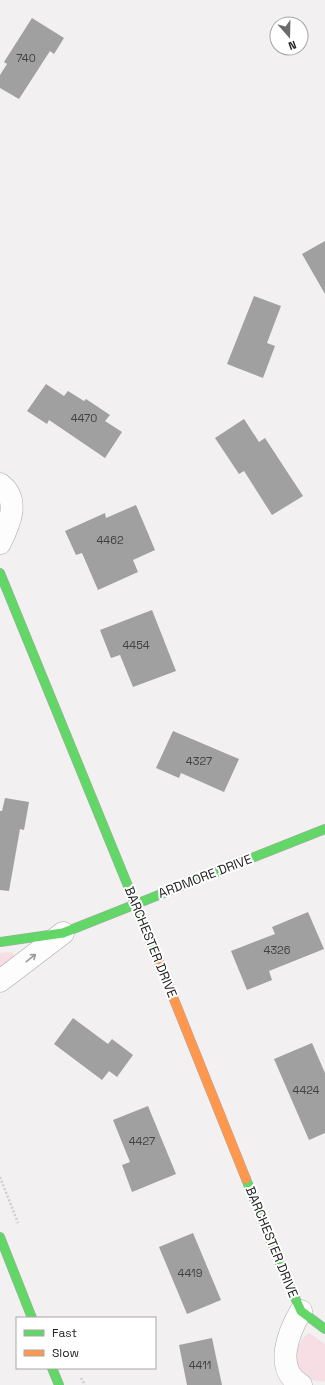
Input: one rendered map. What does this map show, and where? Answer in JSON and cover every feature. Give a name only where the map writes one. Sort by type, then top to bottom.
[{"type":"street","points":[[0,484],[9,497],[12,508],[11,519],[0,543]]},
{"type":"street","name":"BARCHESTER DRIVE","points":[[0,573],[136,903],[285,1276],[301,1311],[325,1329]]},
{"type":"street","name":"ARDMORE DRIVE","points":[[0,942],[63,933],[325,828]]},
{"type":"street","name":"ARDMORE DRIVE","points":[[0,981],[63,933]]},
{"type":"street","points":[[0,1237],[32,1317]]},
{"type":"street","name":"BARCHESTER DRIVE","points":[[300,1385],[289,1372],[285,1350],[291,1328],[301,1311]]},
{"type":"street","points":[[52,1369],[59,1385]]},
{"type":"shaded area","points":[[0,953],[13,953],[14,956],[0,968]]},
{"type":"shaded area","points":[[309,1333],[325,1344],[325,1381],[315,1381],[307,1377],[301,1372],[298,1364],[296,1356],[298,1348],[302,1340]]},
{"type":"building","points":[[32,18],[64,38],[54,54],[50,51],[19,99],[0,88],[0,75],[7,64],[4,62]]},
{"type":"building","points":[[325,241],[325,294],[302,254]]},
{"type":"building","points":[[254,296],[281,306],[267,343],[275,346],[263,378],[227,364]]},
{"type":"building","points":[[46,384],[64,396],[68,391],[84,401],[86,399],[110,415],[105,421],[122,432],[105,458],[49,420],[47,424],[27,411]]},
{"type":"building","points":[[244,419],[259,442],[265,438],[303,496],[272,515],[244,471],[239,474],[215,438]]},
{"type":"building","points":[[136,505],[155,550],[133,560],[138,572],[98,590],[82,553],[76,555],[65,531],[105,513],[106,518]]},
{"type":"building","points":[[152,610],[176,671],[133,687],[120,655],[111,658],[100,630]]},
{"type":"building","points":[[173,731],[239,759],[224,792],[181,773],[179,778],[156,768]]},
{"type":"building","points":[[5,798],[29,802],[24,830],[20,829],[9,891],[0,890],[0,811],[2,811]]},
{"type":"building","points":[[308,912],[324,949],[269,971],[272,980],[247,990],[231,951],[275,934],[272,927]]},
{"type":"building","points":[[73,1018],[108,1044],[112,1039],[133,1055],[117,1077],[109,1071],[102,1080],[54,1044]]},
{"type":"building","points":[[312,1043],[325,1073],[325,1133],[309,1140],[274,1059]]},
{"type":"building","points":[[148,1106],[176,1174],[132,1192],[122,1165],[130,1162],[113,1120]]},
{"type":"building","points":[[193,1233],[221,1300],[187,1314],[159,1247]]},
{"type":"building","points":[[212,1338],[222,1385],[187,1385],[179,1345]]},
{"type":"traffic: fast","points":[[0,573],[155,952]]},
{"type":"traffic: fast","points":[[0,942],[63,933],[325,829]]},
{"type":"traffic: fast","points":[[246,1179],[285,1276],[301,1311],[325,1329]]},
{"type":"traffic: fast","points":[[0,1237],[32,1317]]},
{"type":"traffic: fast","points":[[52,1369],[59,1385]]},
{"type":"traffic: slow","points":[[155,952],[246,1179]]}]
